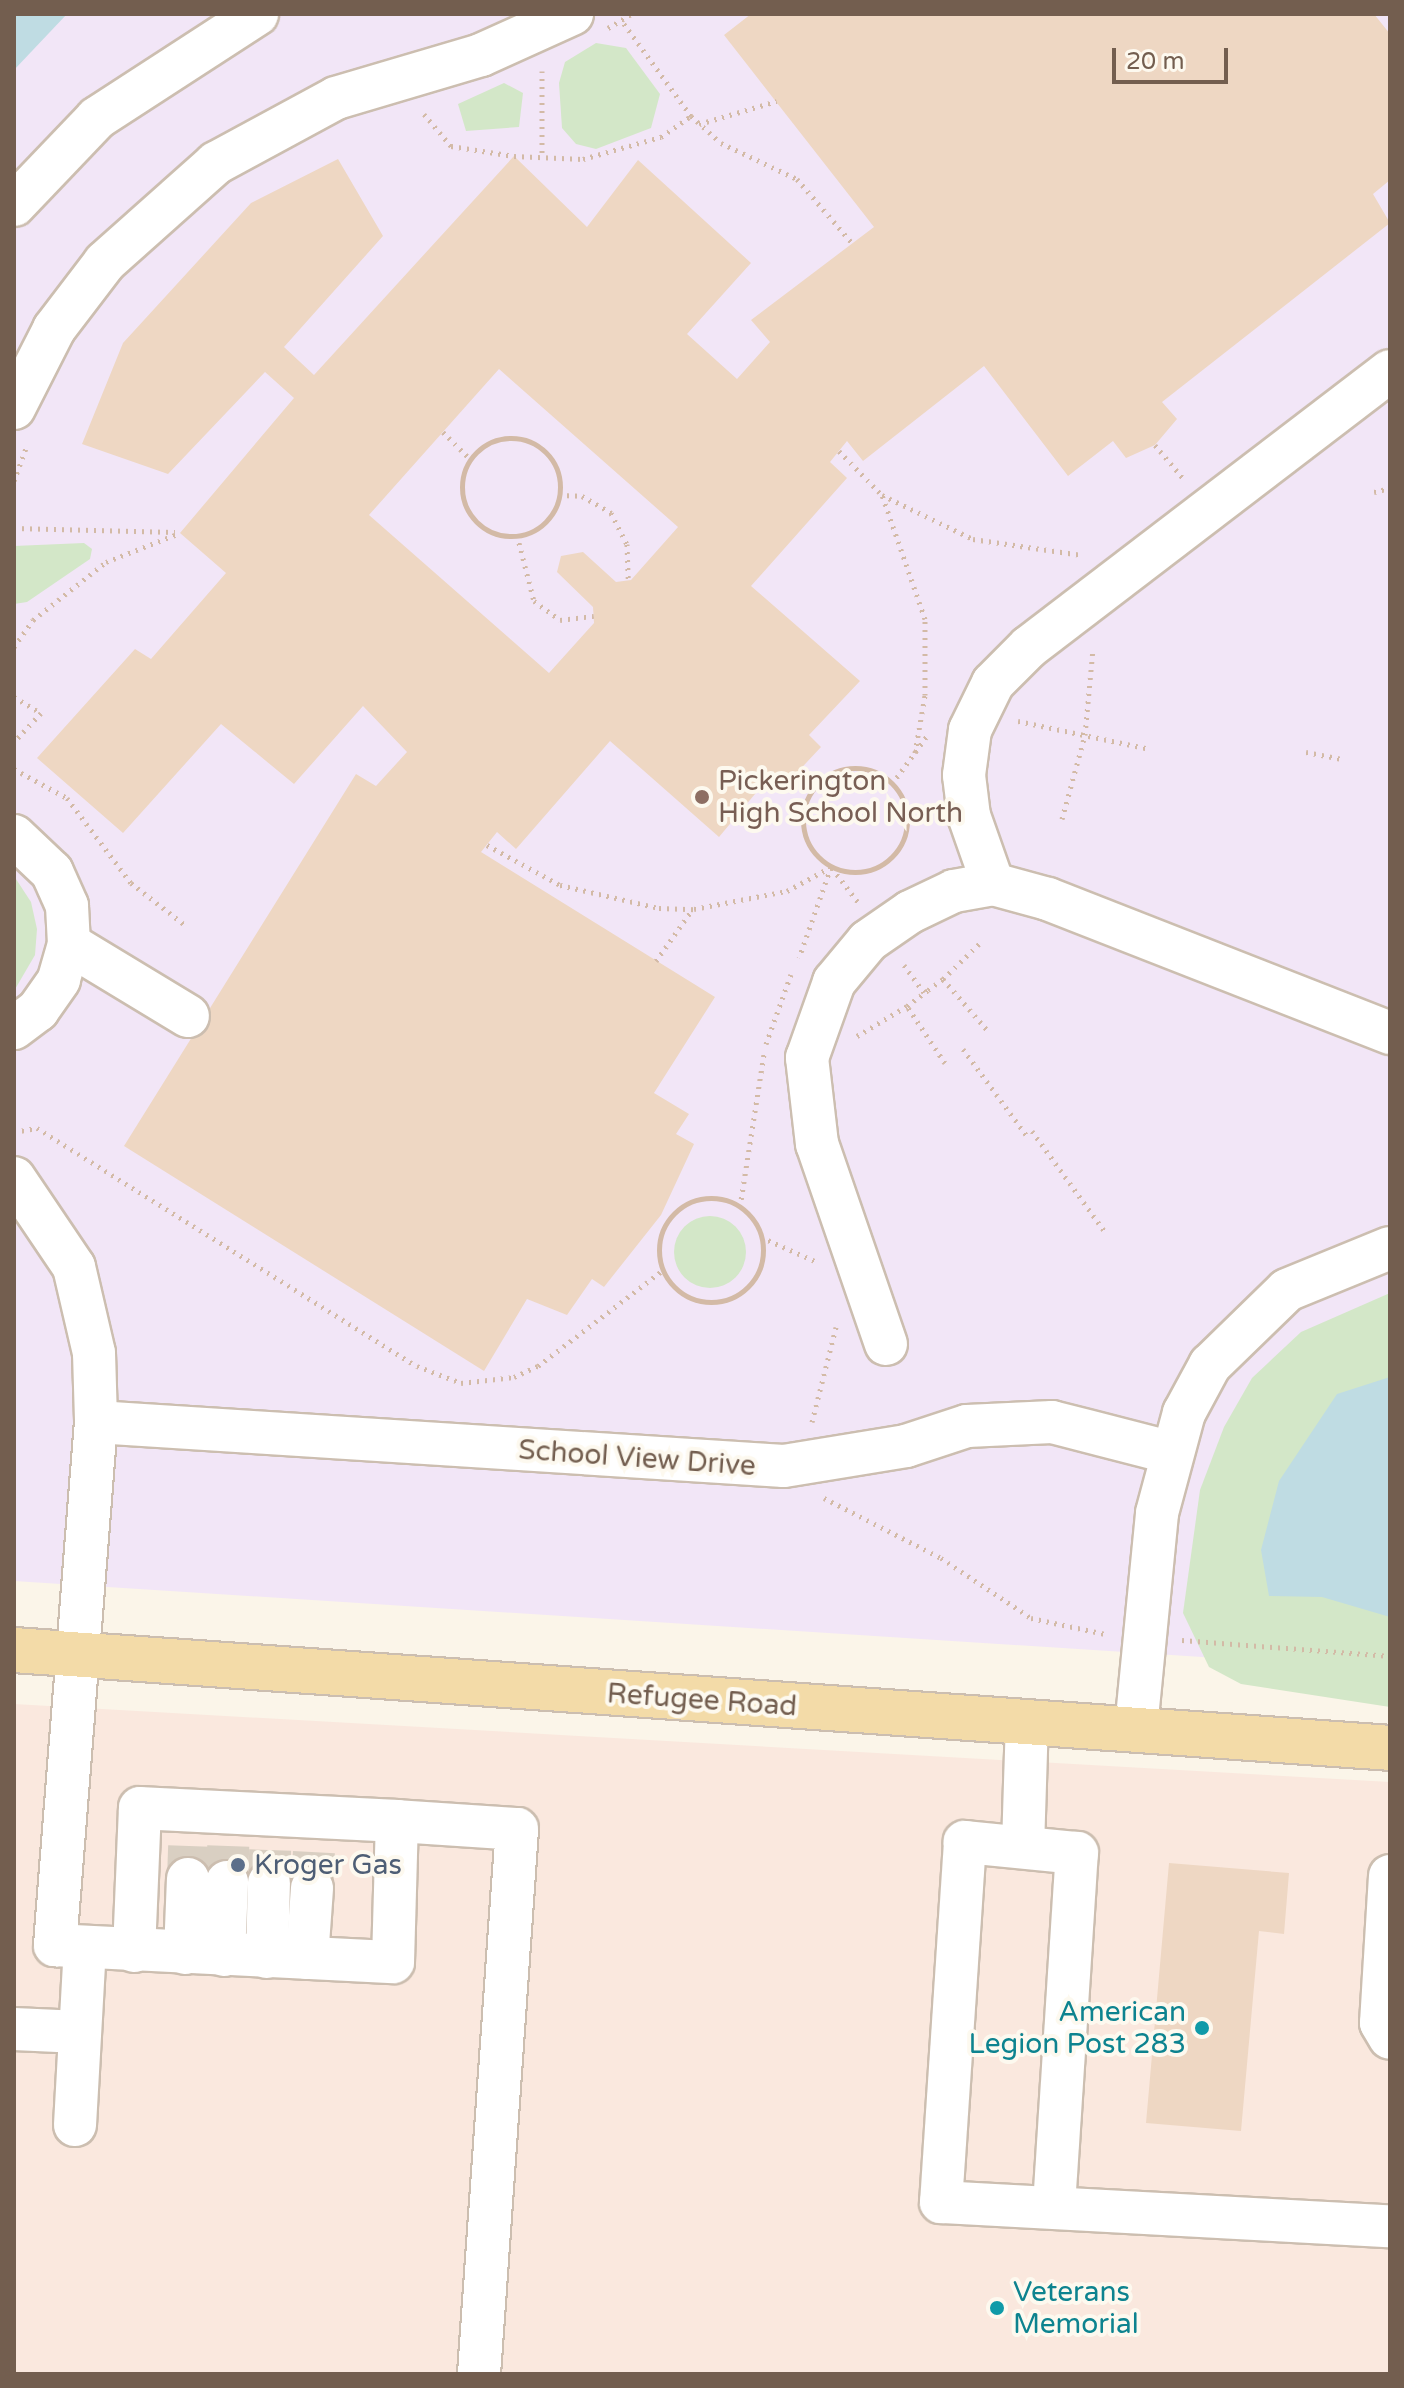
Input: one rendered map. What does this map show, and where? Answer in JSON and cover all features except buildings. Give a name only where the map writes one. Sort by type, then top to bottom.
[{"type":"main road","name":"Refugee Road","points":[[14,1650],[1390,1748]]},
{"type":"street","points":[[14,205],[97,118],[257,14]]},
{"type":"street","points":[[22,423],[54,329],[105,262],[216,163],[336,98],[584,24]]},
{"type":"street","points":[[993,884],[969,816],[964,775],[970,730],[993,683],[1090,601],[1390,371]]},
{"type":"street","points":[[14,836],[52,872],[67,906],[69,944],[59,980],[38,1010],[14,1028]]},
{"type":"street","points":[[886,1344],[817,1144],[807,1058],[834,982],[868,941],[954,891],[993,884],[1048,899],[1390,1033]]},
{"type":"street","points":[[69,944],[188,1016]]},
{"type":"street","points":[[14,1178],[74,1267],[94,1353],[96,1422],[73,1654],[55,1945],[393,1962],[397,1821]]},
{"type":"street","points":[[1136,1728],[1141,1637],[1169,1452],[1210,1365],[1242,1329],[1287,1290],[1390,1248]]},
{"type":"street","name":"School View Drive","points":[[96,1422],[740,1465],[813,1463],[1005,1421],[1052,1422],[1169,1452]]},
{"type":"street","points":[[1023,1847],[1027,1723]]},
{"type":"street","points":[[134,1951],[140,1808],[209,1846],[314,1852],[397,1821],[517,1829],[479,2374]]},
{"type":"street","points":[[1054,2206],[1077,1853],[965,1842],[941,2202],[1390,2226]]},
{"type":"street","points":[[204,1954],[209,1846]]},
{"type":"street","points":[[270,1849],[287,1958]]},
{"type":"street","points":[[287,1958],[314,1852]]},
{"type":"street","points":[[1390,1876],[1381,2023],[1390,2038]]},
{"type":"street","points":[[75,2125],[85,1948]]},
{"type":"street","points":[[14,2029],[80,2032]]},
{"type":"path","points":[[584,24],[622,21],[631,14]]},
{"type":"path","points":[[622,21],[698,124],[721,143],[797,179],[852,243]]},
{"type":"path","points":[[542,59],[542,158]]},
{"type":"path","points":[[418,101],[428,124],[451,146],[542,158],[612,154],[661,137],[691,116]]},
{"type":"path","points":[[698,124],[777,101]]},
{"type":"path","points":[[14,481],[22,423]]},
{"type":"path","points":[[443,432],[471,460]]},
{"type":"path","points":[[495,441],[527,441],[553,462],[559,495],[543,524],[517,535],[497,534],[472,517],[462,488],[471,460],[495,441]]},
{"type":"path","points":[[1155,445],[1189,486]]},
{"type":"path","points":[[839,451],[882,495],[973,539],[1087,555]]},
{"type":"path","points":[[1374,492],[1390,488]]},
{"type":"path","points":[[559,495],[582,496],[611,513],[627,544],[628,581]]},
{"type":"path","points":[[882,495],[925,619],[925,695],[914,758]]},
{"type":"path","points":[[14,528],[180,533],[106,562],[33,620],[14,647]]},
{"type":"path","points":[[517,535],[524,580],[540,608],[560,620],[594,616]]},
{"type":"path","points":[[1062,819],[1085,735],[1093,665],[1090,601]]},
{"type":"path","points":[[14,697],[44,715],[14,742]]},
{"type":"path","points":[[1012,720],[1150,749]]},
{"type":"path","points":[[892,784],[914,758],[933,726]]},
{"type":"path","points":[[1306,752],[1343,759]]},
{"type":"path","points":[[487,845],[592,896],[694,909],[787,891],[831,867],[867,870],[895,854],[907,824],[892,784],[858,768],[840,770],[816,785],[802,825],[807,842],[831,867]]},
{"type":"path","points":[[14,769],[67,798],[131,883],[185,925]]},
{"type":"path","points":[[800,770],[816,785]]},
{"type":"path","points":[[740,1207],[771,1023],[831,867]]},
{"type":"path","points":[[656,961],[694,909]]},
{"type":"path","points":[[945,1063],[907,1006],[943,979],[980,943]]},
{"type":"path","points":[[943,979],[988,1031]]},
{"type":"path","points":[[963,1049],[1105,1232]]},
{"type":"path","points":[[14,1132],[37,1128],[417,1366],[461,1383],[514,1377],[538,1366],[663,1270]]},
{"type":"path","points":[[761,1237],[758,1272],[734,1296],[692,1298],[663,1270],[660,1237],[678,1210],[709,1198],[740,1207],[761,1237],[824,1265]]},
{"type":"path","points":[[838,1313],[813,1417],[813,1463],[825,1504],[941,1558],[1031,1618],[1072,1631],[1390,1656]]},
{"type":"shaded area","name":"Pickerington High School North","points":[[14,14],[1390,14],[1390,1669],[14,1581]]},
{"type":"shaded area","points":[[14,1704],[1390,1782],[1390,2374],[14,2374]]},
{"type":"green space","points":[[596,43],[626,48],[660,94],[651,128],[596,149],[576,144],[562,128],[559,83],[565,62]]},
{"type":"green space","points":[[504,83],[523,93],[519,127],[466,131],[458,104]]},
{"type":"green space","points":[[84,543],[92,549],[90,559],[27,602],[14,604],[14,546]]},
{"type":"green space","points":[[14,876],[31,902],[37,929],[35,955],[14,991]]},
{"type":"green space","points":[[710,1216],[730,1222],[740,1232],[746,1252],[740,1272],[730,1282],[710,1288],[690,1282],[680,1272],[674,1252],[680,1232],[690,1222]]},
{"type":"green space","points":[[1390,1293],[1390,1707],[1241,1684],[1209,1667],[1183,1613],[1200,1490],[1224,1427],[1252,1378],[1301,1332]]},
{"type":"water","points":[[14,14],[67,14],[14,70]]},
{"type":"water","points":[[1390,1377],[1390,1617],[1322,1597],[1269,1596],[1261,1550],[1279,1481],[1337,1394]]},
{"type":"tunnel","points":[[188,1879],[189,1846]]},
{"type":"tunnel","points":[[227,1882],[228,1846]]},
{"type":"tunnel","points":[[269,1883],[270,1850]]},
{"type":"tunnel","points":[[312,1888],[314,1852]]},
{"type":"place","name":"Pickerington High School North","points":[[702,797]]},
{"type":"place","name":"Kroger Gas","points":[[238,1865]]},
{"type":"place","name":"American Legion Post 283","points":[[1202,2028]]},
{"type":"place","name":"Veterans Memorial","points":[[997,2308]]}]
